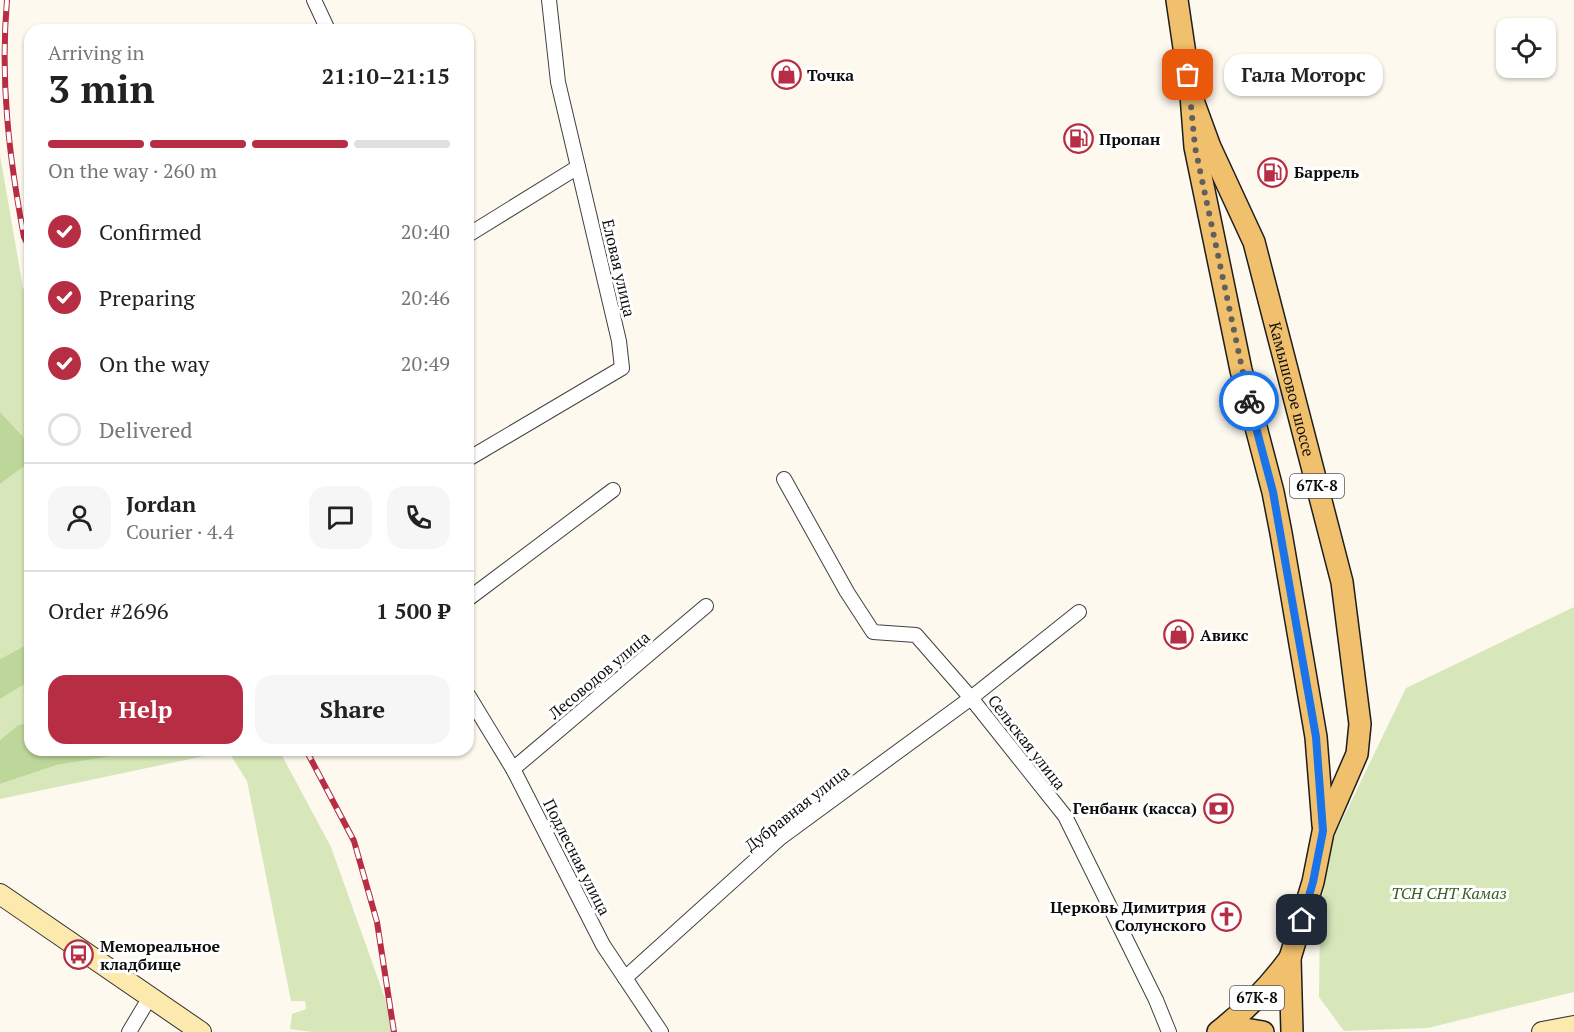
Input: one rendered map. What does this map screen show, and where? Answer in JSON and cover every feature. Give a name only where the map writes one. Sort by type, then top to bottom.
[{"type":"main road","name":"Камышовое шоссе","points":[[1177,0],[1191,95],[1195,147],[1214,245],[1241,370],[1271,482],[1281,533],[1316,737],[1323,831]]},
{"type":"main road","name":"Камышовое шоссе","points":[[1191,95],[1210,147],[1254,242],[1342,582],[1360,724],[1357,754],[1323,831],[1313,882],[1290,958],[1292,1032]]},
{"type":"main road","points":[[0,894],[201,1032]]},
{"type":"main road","name":"67К-8","points":[[1218,1032],[1241,1015],[1268,988],[1290,958]]},
{"type":"main road","points":[[1542,1032],[1574,1026]]},
{"type":"main road","points":[[1225,1032],[1245,1029],[1263,1032]]},
{"type":"street","points":[[314,0],[325,24]]},
{"type":"street","name":"Еловая улица","points":[[474,455],[622,368],[619,341],[558,82],[549,0]]},
{"type":"street","points":[[474,231],[578,167]]},
{"type":"street","name":"Сельская улица","points":[[784,479],[847,592],[873,632],[915,635],[971,698],[1065,816],[1156,1000],[1169,1032]]},
{"type":"street","points":[[474,594],[613,490]]},
{"type":"street","name":"Лесоводов улица","points":[[513,769],[706,606]]},
{"type":"street","name":"Дубравная улица","points":[[625,978],[780,838],[971,698],[1079,612]]},
{"type":"street","name":"Подлесная улица","points":[[474,705],[513,769],[603,945],[661,1032]]},
{"type":"street","points":[[129,1032],[150,997]]},
{"type":"green space","points":[[0,155],[24,290],[24,438],[0,412]]},
{"type":"green space","points":[[0,412],[24,438],[24,466],[0,484]]},
{"type":"green space","points":[[24,466],[24,646],[0,659],[0,484]]},
{"type":"green space","name":"ТСН СНТ Камаз","points":[[1574,607],[1574,992],[1428,1028],[1344,1031],[1319,997],[1320,911],[1332,841],[1406,688]]},
{"type":"green space","points":[[24,646],[24,685],[0,699],[0,659]]},
{"type":"green space","points":[[24,685],[24,724],[18,725],[0,740],[0,699]]},
{"type":"green space","points":[[24,724],[24,756],[110,756],[57,765],[0,784],[0,740],[18,725]]},
{"type":"green space","points":[[103,756],[204,756],[0,799],[0,784],[57,765]]},
{"type":"green space","points":[[231,756],[282,756],[331,847],[397,1032],[312,1032],[290,1029],[292,1014],[306,1009],[305,1001],[291,1001],[247,781]]},
{"type":"railway","points":[[7,0],[5,30],[7,119],[24,237]]},
{"type":"railway","points":[[309,756],[354,841],[377,922],[394,1032]]},
{"type":"way so far","points":[[1188,75],[1195,147],[1236,349],[1249,401]]},
{"type":"place","name":"Точка","points":[[786,75]]},
{"type":"place","name":"Гала Моторс","points":[[1188,75]]},
{"type":"place","name":"Пропан","points":[[1078,139]]},
{"type":"place","name":"Баррель","points":[[1273,172]]},
{"type":"place","name":"Авикс","points":[[1179,635]]},
{"type":"place","name":"Генбанк (касса)","points":[[1218,808]]},
{"type":"place","name":"Церковь Димитрия Солунского","points":[[1227,916]]},
{"type":"place","name":"Мемореальное кладбище","points":[[79,955]]},
{"type":"route","points":[[1249,401],[1273,492],[1281,533],[1316,737],[1321,782],[1323,831],[1313,882],[1302,920]]}]
